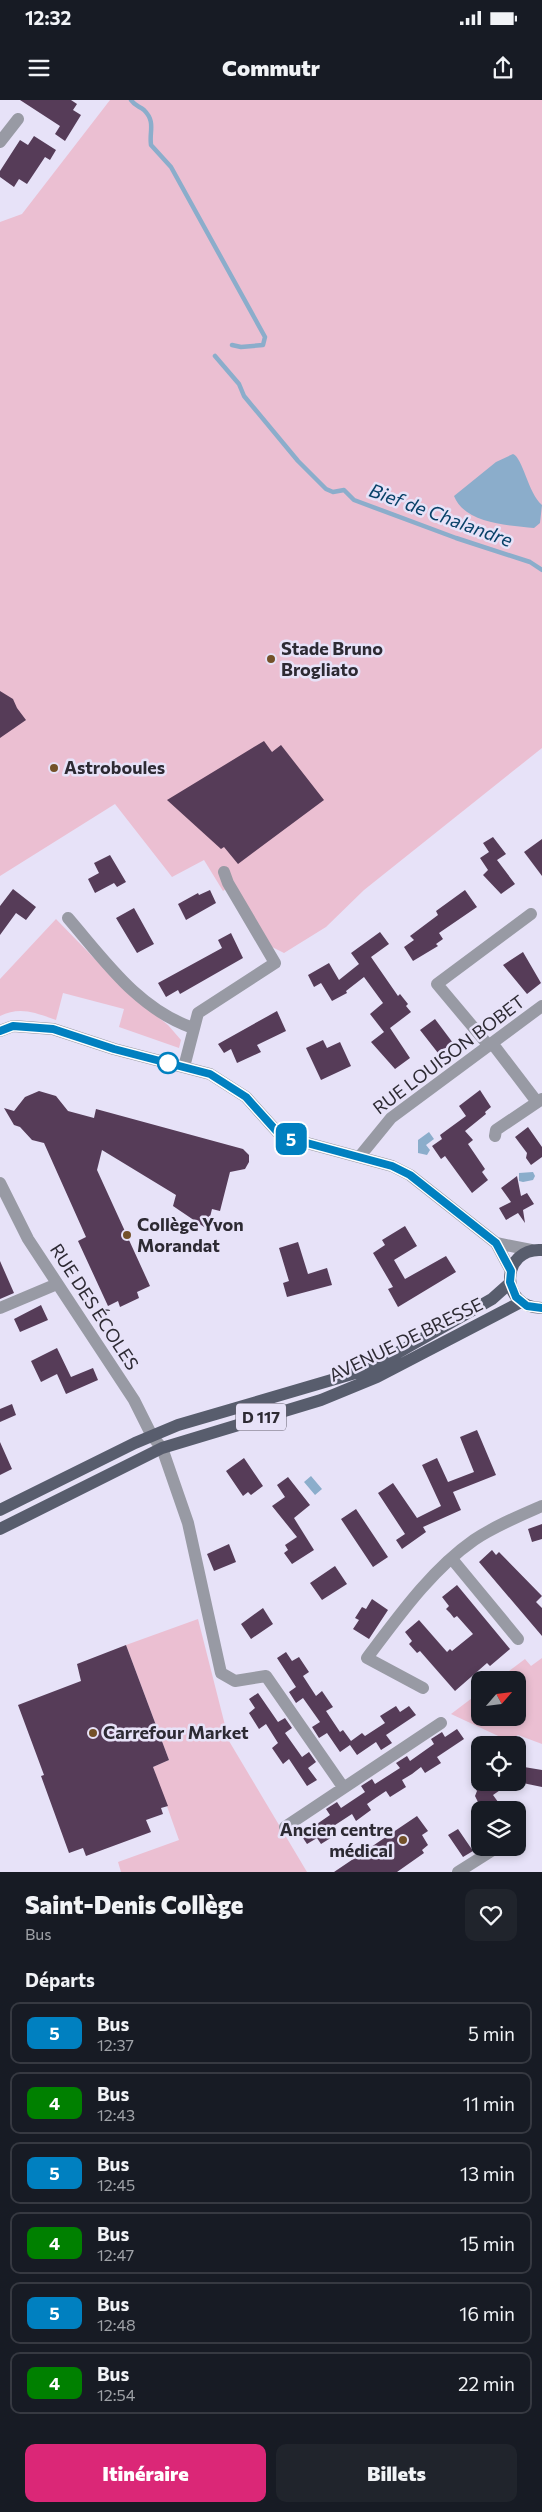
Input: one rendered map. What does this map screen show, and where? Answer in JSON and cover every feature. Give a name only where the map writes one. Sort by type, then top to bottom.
[{"type":"main road","name":"AVENUE DE BRESSE","points":[[0,1510],[152,1436],[239,1406],[369,1369],[492,1299],[510,1277],[518,1258],[537,1250]]},
{"type":"main road","points":[[510,1277],[512,1290],[521,1302],[527,1306],[542,1308]]},
{"type":"main road","name":"AVENUE DE BRESSE","points":[[0,1529],[162,1448],[331,1396],[376,1377],[521,1302]]},
{"type":"street","points":[[0,142],[18,119]]},
{"type":"street","points":[[184,1067],[198,1013],[275,963],[228,883],[224,872]]},
{"type":"street","points":[[495,1136],[496,1130],[540,1100],[437,984],[532,914]]},
{"type":"street","points":[[68,918],[115,973],[151,1007],[171,1020],[193,1028]]},
{"type":"street","name":"RUE LOUISON BOBET","points":[[360,1156],[391,1118],[542,1006]]},
{"type":"street","points":[[0,1031],[13,1026],[53,1029],[114,1049],[210,1074],[246,1097],[281,1136],[392,1166],[410,1175],[496,1243],[537,1250]]},
{"type":"street","name":"RUE DES ÉCOLES","points":[[0,1183],[28,1239],[134,1400],[152,1436],[162,1448]]},
{"type":"street","points":[[496,1243],[510,1277]]},
{"type":"street","points":[[0,1308],[58,1284]]},
{"type":"street","points":[[162,1448],[188,1523],[222,1673],[235,1681],[266,1676],[343,1787]]},
{"type":"street","points":[[423,1688],[367,1658],[404,1609],[452,1559],[473,1541],[496,1527],[542,1506]]},
{"type":"street","points":[[452,1559],[518,1639]]},
{"type":"street","points":[[285,1827],[441,1723]]},
{"type":"street","points":[[458,1872],[483,1856]]},
{"type":"shaded area","points":[[110,100],[542,100],[542,748],[364,890],[326,927],[284,953],[272,947],[234,883],[223,891],[204,860],[172,877],[115,804],[0,876],[0,222],[22,214]]},
{"type":"shaded area","points":[[56,919],[128,993],[168,1025],[181,1040],[179,1048],[119,1027],[124,1009],[63,993],[56,1020],[35,1013],[21,1011],[14,1011],[0,1016],[0,979]]},
{"type":"shaded area","points":[[198,1619],[229,1741],[307,1872],[121,1872],[118,1862],[179,1840],[153,1767],[169,1760],[126,1645]]},
{"type":"shaded area","points":[[542,1658],[542,1744],[526,1738],[526,1736],[498,1736],[477,1726],[526,1726],[526,1671],[509,1671],[525,1659],[531,1666]]},
{"type":"shaded area","points":[[471,1699],[471,1723],[451,1714]]},
{"type":"water","points":[[513,454],[520,462],[533,493],[542,505],[540,523],[534,528],[500,524],[477,518],[467,512],[454,496],[496,462]]},
{"type":"water","points":[[429,1132],[434,1139],[426,1145],[430,1150],[427,1155],[418,1153],[418,1140]]},
{"type":"water","points":[[533,1172],[535,1176],[533,1180],[519,1181],[519,1173]]},
{"type":"water","points":[[311,1476],[322,1489],[315,1495],[304,1482]]},
{"type":"building","points":[[20,100],[71,100],[77,104],[73,110],[81,115],[65,141],[55,134],[60,126]]},
{"type":"building","points":[[34,136],[56,150],[50,160],[45,157],[27,184],[19,179],[14,187],[0,177],[0,171],[20,140],[28,145]]},
{"type":"building","points":[[0,691],[13,699],[26,720],[0,738]]},
{"type":"building","points":[[264,741],[272,752],[281,745],[324,800],[238,864],[224,847],[221,849],[167,800]]},
{"type":"building","points":[[493,837],[506,854],[497,860],[515,884],[501,894],[483,875],[488,870],[480,858],[489,852],[483,843]]},
{"type":"building","points":[[542,839],[542,876],[524,852]]},
{"type":"building","points":[[110,855],[126,882],[117,887],[114,883],[95,893],[88,879],[99,873],[94,863]]},
{"type":"building","points":[[13,889],[36,907],[26,920],[16,913],[0,935],[0,906]]},
{"type":"building","points":[[210,890],[216,903],[186,920],[178,904],[198,893],[199,895]]},
{"type":"building","points":[[465,890],[477,907],[439,933],[443,939],[436,944],[438,946],[413,961],[404,947],[414,940],[410,936],[438,915],[436,911]]},
{"type":"building","points":[[134,908],[154,944],[137,953],[116,918]]},
{"type":"building","points":[[380,932],[389,944],[371,957],[398,996],[400,994],[408,1004],[406,1006],[411,1012],[390,1028],[410,1058],[395,1069],[371,1042],[384,1032],[370,1014],[383,1003],[364,977],[346,991],[347,993],[332,1001],[321,983],[314,987],[308,975],[329,963],[339,980],[359,964],[351,953]]},
{"type":"building","points":[[231,933],[243,958],[180,994],[178,990],[166,997],[158,983],[222,948],[218,940]]},
{"type":"building","points":[[523,952],[541,983],[527,994],[503,965]]},
{"type":"building","points":[[277,1011],[286,1031],[257,1045],[261,1052],[237,1063],[231,1049],[224,1053],[218,1044]]},
{"type":"building","points":[[435,1019],[453,1043],[438,1053],[420,1030]]},
{"type":"building","points":[[323,1040],[327,1048],[340,1042],[351,1066],[321,1080],[306,1048]]},
{"type":"building","points":[[480,1090],[491,1107],[485,1112],[486,1114],[465,1131],[473,1140],[468,1144],[485,1169],[482,1172],[488,1180],[472,1193],[445,1156],[441,1159],[432,1146],[442,1139],[440,1135],[466,1116],[459,1106]]},
{"type":"building","points":[[39,1091],[56,1096],[68,1111],[94,1118],[96,1109],[243,1149],[249,1155],[249,1162],[245,1169],[230,1172],[220,1211],[212,1209],[207,1229],[173,1206],[176,1195],[102,1150],[97,1170],[150,1286],[137,1292],[139,1298],[120,1307],[118,1301],[108,1306],[78,1241],[86,1237],[44,1143],[32,1140],[20,1127],[14,1125],[4,1108],[14,1111],[25,1097]]},
{"type":"building","points":[[528,1127],[542,1147],[542,1157],[531,1165],[526,1158],[527,1153],[515,1137]]},
{"type":"building","points":[[517,1176],[521,1196],[527,1193],[534,1204],[523,1210],[525,1223],[518,1213],[506,1220],[499,1208],[511,1202],[501,1188]]},
{"type":"building","points":[[405,1226],[417,1246],[394,1260],[405,1279],[446,1256],[456,1272],[398,1307],[388,1289],[393,1287],[373,1253],[385,1245],[382,1240]]},
{"type":"building","points":[[298,1242],[308,1274],[327,1268],[332,1285],[287,1297],[283,1283],[289,1281],[279,1248]]},
{"type":"building","points":[[0,1261],[14,1293],[0,1299]]},
{"type":"building","points":[[41,1305],[48,1320],[20,1332],[14,1319]]},
{"type":"building","points":[[57,1348],[71,1377],[93,1368],[98,1380],[66,1394],[57,1374],[41,1382],[31,1361]]},
{"type":"building","points":[[12,1404],[16,1415],[0,1422],[0,1409]]},
{"type":"building","points":[[477,1430],[496,1475],[453,1492],[461,1510],[423,1527],[426,1532],[402,1549],[396,1540],[405,1534],[378,1493],[393,1483],[417,1518],[441,1506],[422,1465],[437,1458],[448,1482],[474,1472],[460,1437]]},
{"type":"building","points":[[0,1442],[12,1469],[0,1475]]},
{"type":"building","points":[[244,1458],[263,1486],[251,1495],[248,1492],[243,1496],[226,1471]]},
{"type":"building","points":[[288,1477],[310,1505],[294,1518],[314,1550],[292,1564],[284,1553],[288,1550],[285,1545],[297,1537],[272,1506],[285,1497],[277,1485]]},
{"type":"building","points":[[356,1509],[388,1557],[373,1567],[341,1519]]},
{"type":"building","points":[[542,1524],[542,1539],[532,1542],[528,1529]]},
{"type":"building","points":[[229,1544],[236,1562],[214,1571],[207,1554]]},
{"type":"building","points":[[492,1550],[496,1555],[499,1552],[542,1596],[536,1602],[542,1608],[542,1636],[479,1562]]},
{"type":"building","points":[[335,1566],[347,1584],[322,1600],[310,1583]]},
{"type":"building","points":[[457,1585],[510,1649],[490,1666],[487,1663],[478,1671],[471,1671],[471,1677],[455,1691],[420,1651],[417,1653],[409,1644],[412,1641],[405,1632],[419,1620],[447,1652],[450,1649],[452,1651],[473,1634],[457,1616],[454,1618],[446,1609],[449,1606],[442,1597]]},
{"type":"building","points":[[372,1599],[388,1610],[369,1639],[353,1629],[359,1620],[355,1618],[362,1607],[366,1609]]},
{"type":"building","points":[[263,1608],[273,1624],[251,1639],[241,1624]]},
{"type":"building","name":"Carrefour Market","points":[[126,1645],[169,1760],[153,1767],[168,1806],[161,1808],[163,1814],[146,1820],[151,1832],[86,1856],[83,1848],[69,1853],[41,1776],[44,1775],[18,1705],[81,1681],[77,1664]]},
{"type":"building","points":[[286,1652],[292,1661],[299,1657],[309,1672],[303,1676],[316,1696],[322,1691],[333,1707],[326,1711],[340,1732],[343,1730],[351,1741],[362,1733],[365,1736],[385,1723],[380,1716],[396,1706],[400,1712],[409,1706],[416,1715],[386,1735],[392,1743],[381,1750],[376,1742],[357,1755],[350,1745],[340,1752],[327,1733],[319,1738],[312,1727],[320,1722],[303,1698],[296,1703],[289,1692],[296,1687],[277,1658]]},
{"type":"building","points":[[258,1693],[278,1722],[285,1718],[292,1728],[285,1733],[302,1757],[309,1752],[316,1762],[308,1768],[317,1780],[307,1786],[289,1759],[283,1764],[272,1748],[278,1743],[266,1724],[259,1729],[249,1713],[255,1708],[249,1699]]},
{"type":"building","points":[[457,1729],[464,1739],[437,1757],[441,1763],[425,1773],[421,1767],[402,1780],[406,1787],[390,1797],[386,1791],[377,1797],[367,1804],[371,1810],[356,1821],[352,1814],[332,1827],[337,1834],[321,1844],[317,1838],[307,1844],[301,1835],[330,1815],[326,1809],[337,1802],[341,1808],[365,1792],[361,1786],[372,1779],[375,1784],[400,1768],[396,1763],[407,1756],[410,1761],[434,1744],[431,1739],[442,1732],[445,1737]]},
{"type":"building","points":[[526,1767],[542,1770],[542,1787],[526,1784]]},
{"type":"building","points":[[477,1791],[499,1791],[493,1795],[497,1801],[478,1801],[475,1796]]},
{"type":"building","name":"Ancien centre médical","points":[[417,1816],[428,1831],[422,1835],[428,1845],[422,1850],[424,1853],[397,1872],[334,1872]]},
{"type":"building","points":[[458,1829],[471,1848],[471,1852],[463,1857],[448,1835]]},
{"type":"waterway","name":"Bief de Chalandre","points":[[131,100],[148,114],[151,123],[151,145],[171,167],[265,337],[263,345],[241,347],[232,345]]},
{"type":"waterway","name":"Bief de Chalandre","points":[[215,356],[239,384],[244,396],[298,461],[326,489],[333,492],[344,490],[354,500],[456,538],[530,562],[542,570]]},
{"type":"bus line","name":"5","points":[[0,1031],[13,1026],[53,1029],[114,1049],[210,1074],[246,1097],[281,1136],[360,1156],[392,1166],[410,1175],[496,1243],[504,1254],[511,1271],[510,1282],[516,1297],[527,1306],[542,1308]]},
{"type":"place","name":"Stade Bruno Brogliato","points":[[271,659]]},
{"type":"place","name":"Astroboules","points":[[54,768]]},
{"type":"place","name":"Collège Yvon Morandat","points":[[127,1235]]},
{"type":"place","name":"Carrefour Market","points":[[93,1733]]},
{"type":"place","name":"Ancien centre médical","points":[[403,1840]]}]
